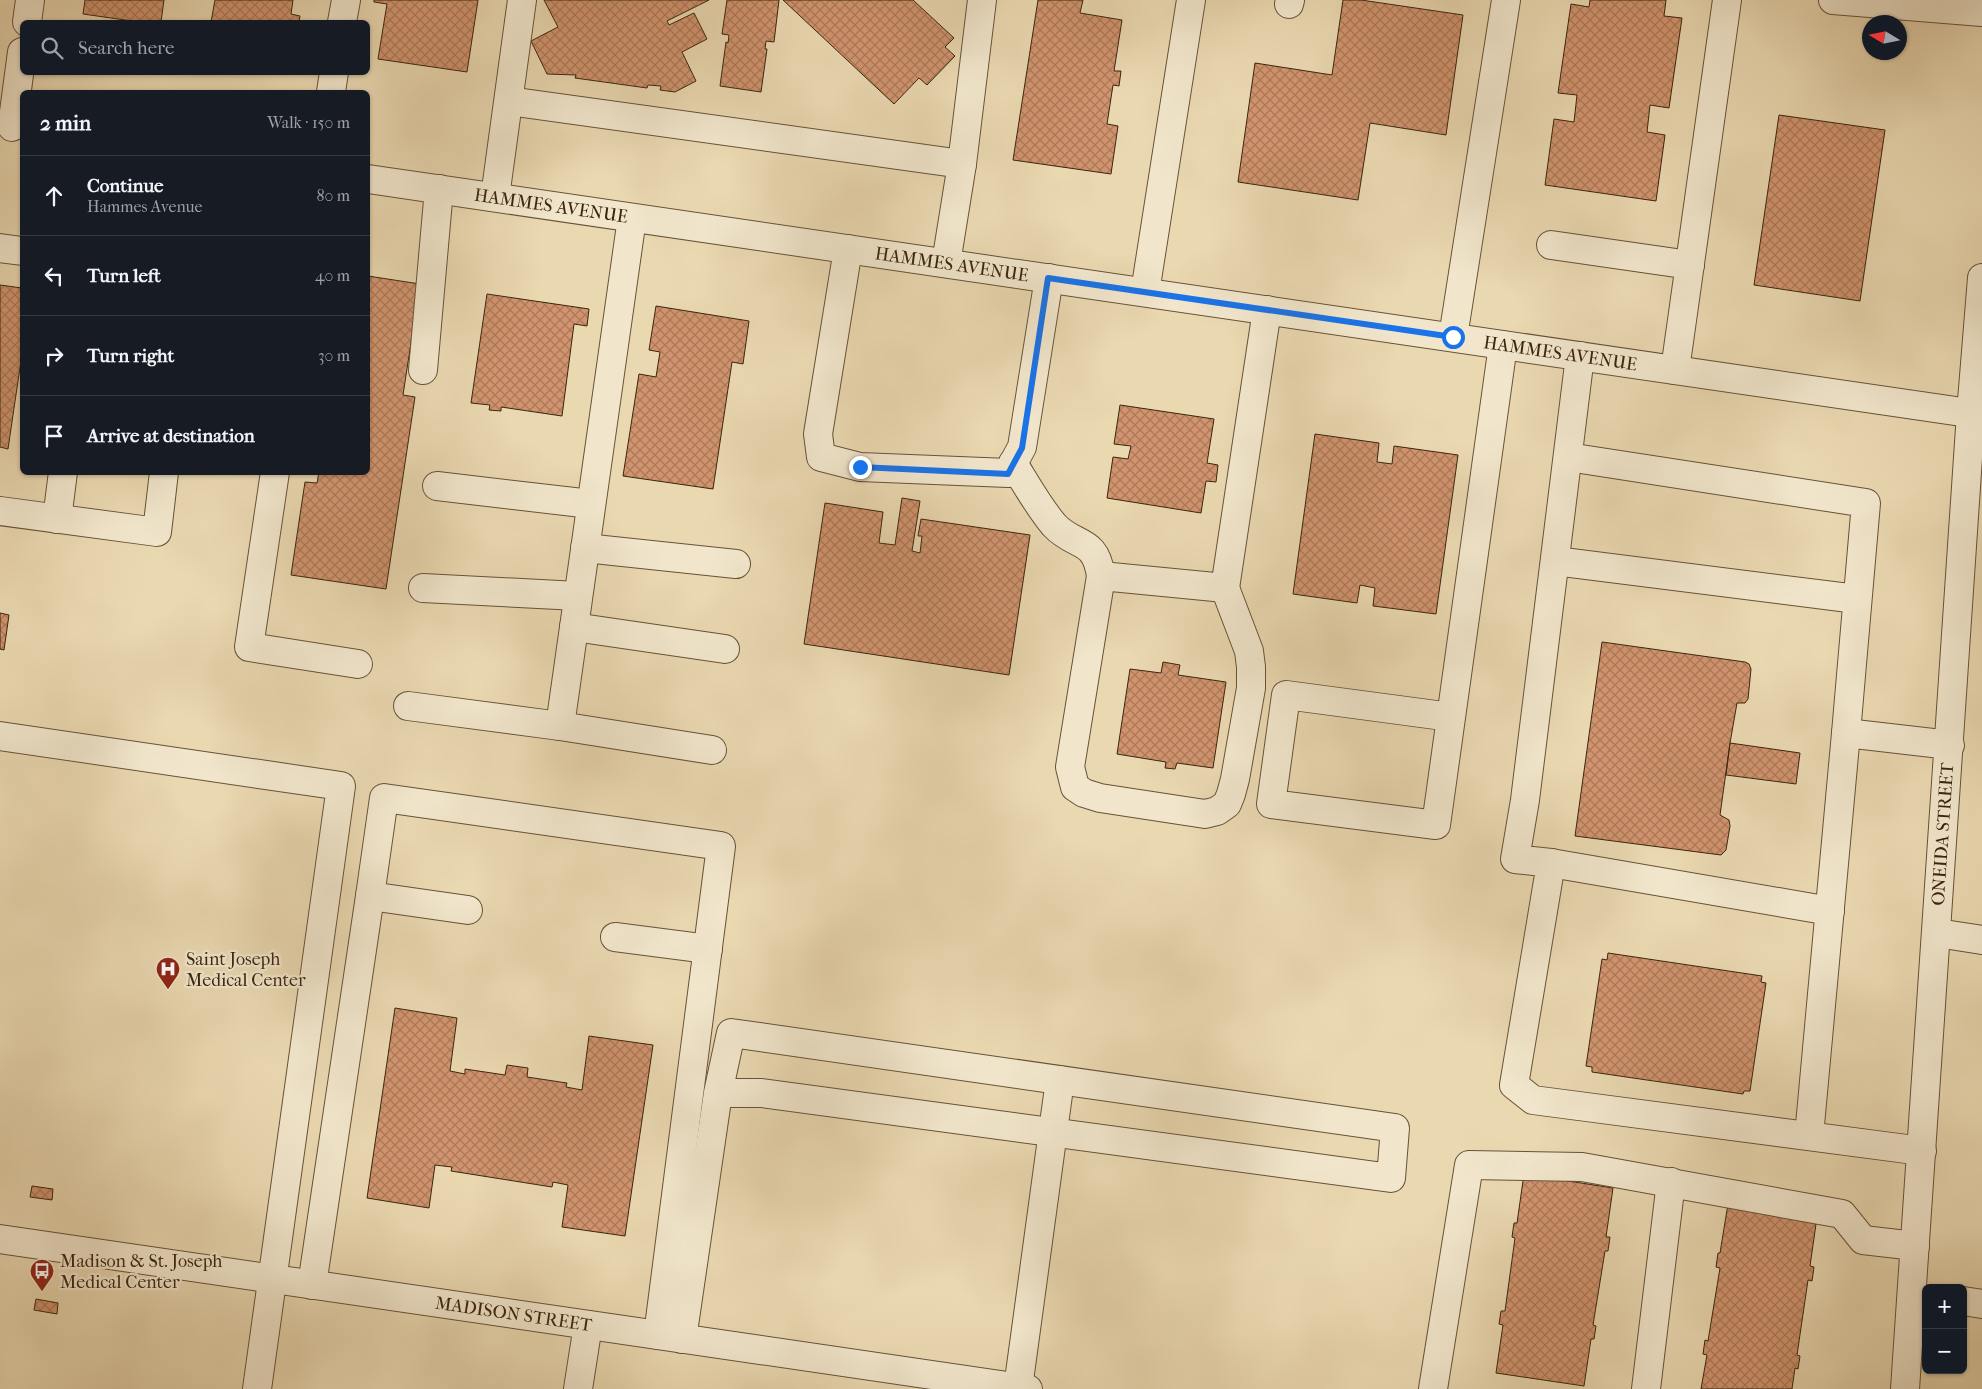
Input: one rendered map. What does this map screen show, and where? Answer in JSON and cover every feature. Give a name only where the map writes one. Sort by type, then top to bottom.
[{"type":"street","points":[[27,20],[30,0]]},
{"type":"street","points":[[342,20],[346,0]]},
{"type":"street","points":[[495,197],[522,0]]},
{"type":"street","points":[[946,264],[962,164],[982,0]]},
{"type":"street","points":[[1144,292],[1191,0]]},
{"type":"street","points":[[1453,337],[1506,0]]},
{"type":"street","points":[[1675,370],[1727,0]]},
{"type":"street","points":[[1833,0],[1982,12]]},
{"type":"street","points":[[12,127],[20,67]]},
{"type":"street","points":[[331,90],[334,75]]},
{"type":"street","points":[[509,101],[962,164]]},
{"type":"street","name":"HAMMES AVENUE","points":[[370,179],[1976,414]]},
{"type":"street","points":[[423,370],[439,189]]},
{"type":"street","points":[[560,726],[632,218]]},
{"type":"street","points":[[1551,245],[1690,265]]},
{"type":"street","points":[[0,248],[20,251]]},
{"type":"street","points":[[848,249],[818,434],[821,457],[860,467],[1008,474],[1022,448],[1048,278]]},
{"type":"street","name":"ONEIDA STREET","points":[[1905,1389],[1919,1295],[1915,1246],[1936,933],[1976,414],[1982,278]]},
{"type":"street","points":[[1013,463],[1042,510],[1056,527],[1094,551],[1099,562],[1101,576],[1072,747],[1070,767],[1074,787],[1084,793],[1100,798],[1206,814],[1217,812],[1227,804],[1235,779],[1250,688],[1248,650],[1225,588],[1267,310]]},
{"type":"street","points":[[1451,717],[1286,695],[1271,804],[1436,825],[1503,345]]},
{"type":"street","points":[[1580,356],[1525,800],[1514,859],[1551,862],[1830,911]]},
{"type":"street","points":[[1568,457],[1866,503],[1809,1136]]},
{"type":"street","points":[[56,519],[63,475]]},
{"type":"street","points":[[0,511],[157,532],[164,475]]},
{"type":"street","points":[[275,475],[249,647],[358,664]]},
{"type":"street","points":[[437,486],[592,504]]},
{"type":"street","points":[[585,548],[736,564]]},
{"type":"street","points":[[1555,561],[1858,599]]},
{"type":"street","points":[[1101,576],[1225,588]]},
{"type":"street","points":[[423,588],[578,596]]},
{"type":"street","points":[[574,628],[725,649]]},
{"type":"street","points":[[408,706],[560,726],[712,750]]},
{"type":"street","points":[[1846,733],[1950,745]]},
{"type":"street","points":[[0,736],[341,786],[258,1389]]},
{"type":"street","points":[[312,1285],[384,798],[720,846],[708,949],[670,1337]]},
{"type":"street","points":[[1551,862],[1514,1085],[1533,1100],[1922,1151]]},
{"type":"street","points":[[370,896],[468,910]]},
{"type":"street","points":[[1936,933],[1982,940]]},
{"type":"street","points":[[615,937],[708,949]]},
{"type":"street","points":[[670,1337],[718,1093],[731,1033],[1395,1128],[1391,1178],[762,1093],[718,1093]]},
{"type":"street","points":[[1023,1388],[1052,1131],[1060,1080]]},
{"type":"street","points":[[1433,1389],[1469,1165],[1582,1166],[1671,1182],[1842,1214],[1863,1240],[1915,1246]]},
{"type":"street","points":[[1646,1389],[1671,1182]]},
{"type":"street","name":"MADISON STREET","points":[[0,1239],[670,1337],[889,1379],[1023,1388]]},
{"type":"street","points":[[1967,1302],[1982,1304]]},
{"type":"street","points":[[578,1389],[588,1325]]},
{"type":"building","points":[[85,0],[164,0],[161,20],[125,20],[83,14]]},
{"type":"building","points":[[215,0],[293,0],[291,14],[300,16],[299,20],[211,20]]},
{"type":"building","points":[[374,0],[478,0],[467,72],[378,59],[387,4],[374,2]]},
{"type":"building","points":[[544,0],[709,0],[667,21],[669,25],[694,13],[707,39],[682,52],[696,81],[675,92],[660,90],[661,86],[648,85],[647,88],[575,78],[576,75],[547,74],[531,41],[558,27]]},
{"type":"building","points":[[727,0],[779,0],[774,42],[766,41],[765,49],[767,49],[761,92],[720,86],[726,42],[728,43],[729,35],[722,34]]},
{"type":"building","points":[[783,0],[913,0],[954,38],[945,47],[955,56],[927,85],[919,78],[894,104]]},
{"type":"building","points":[[1038,0],[1083,0],[1080,13],[1122,20],[1114,71],[1121,71],[1119,86],[1113,85],[1107,124],[1118,126],[1111,174],[1013,160]]},
{"type":"building","points":[[1343,0],[1361,0],[1463,15],[1446,135],[1370,123],[1358,200],[1238,182],[1255,63],[1332,75]]},
{"type":"building","points":[[1590,0],[1666,0],[1664,16],[1682,18],[1669,108],[1650,105],[1647,132],[1665,135],[1656,201],[1545,185],[1554,119],[1574,122],[1577,95],[1558,93],[1571,4],[1589,7]]},
{"type":"building","points":[[1779,115],[1885,130],[1860,301],[1754,285]]},
{"type":"building","points":[[370,276],[420,284],[403,395],[415,397],[386,589],[291,575],[305,482],[317,483],[318,475],[370,475]]},
{"type":"building","points":[[0,285],[20,288],[20,368],[8,449],[0,447]]},
{"type":"building","points":[[487,294],[589,309],[587,326],[574,324],[562,416],[501,407],[501,411],[489,410],[490,405],[471,403]]},
{"type":"building","points":[[656,306],[749,321],[743,364],[732,362],[713,489],[623,476],[639,374],[656,377],[660,352],[649,350]]},
{"type":"building","points":[[1120,405],[1214,419],[1207,463],[1218,465],[1216,482],[1206,481],[1201,513],[1107,498],[1113,457],[1128,459],[1131,446],[1114,444]]},
{"type":"building","points":[[1315,434],[1379,443],[1377,462],[1392,464],[1394,446],[1458,455],[1436,614],[1373,606],[1375,588],[1360,585],[1357,603],[1293,594]]},
{"type":"building","points":[[902,498],[920,501],[912,551],[920,553],[922,536],[918,536],[921,519],[1030,535],[1009,675],[804,644],[825,503],[883,512],[879,543],[895,545]]},
{"type":"building","points":[[0,613],[9,615],[4,650],[0,649]]},
{"type":"building","points":[[1602,642],[1749,664],[1751,669],[1748,699],[1745,703],[1737,703],[1730,743],[1720,815],[1729,820],[1730,826],[1726,850],[1721,855],[1575,836]]},
{"type":"building","points":[[1163,662],[1180,665],[1178,675],[1226,682],[1213,768],[1177,763],[1175,769],[1165,768],[1166,762],[1117,754],[1130,669],[1161,673]]},
{"type":"building","points":[[1730,743],[1800,753],[1796,784],[1726,775]]},
{"type":"building","points":[[1608,953],[1762,976],[1761,982],[1766,983],[1750,1091],[1744,1091],[1743,1094],[1592,1072],[1592,1067],[1586,1066],[1602,959],[1607,960]]},
{"type":"building","points":[[395,1008],[457,1018],[450,1071],[465,1074],[465,1069],[505,1075],[507,1065],[528,1068],[527,1077],[567,1083],[566,1087],[582,1090],[589,1036],[653,1045],[625,1236],[562,1227],[568,1185],[553,1182],[552,1187],[451,1171],[452,1167],[435,1165],[429,1208],[367,1198]]},
{"type":"building","points":[[1524,1174],[1613,1188],[1606,1237],[1610,1237],[1608,1251],[1605,1251],[1593,1325],[1596,1326],[1594,1339],[1591,1339],[1584,1386],[1496,1373],[1503,1325],[1499,1324],[1501,1311],[1505,1311],[1515,1238],[1512,1237],[1514,1223],[1517,1223]]},
{"type":"building","points":[[32,1186],[53,1189],[52,1200],[30,1197]]},
{"type":"building","points":[[1728,1204],[1817,1217],[1810,1266],[1814,1267],[1812,1281],[1808,1280],[1797,1355],[1800,1356],[1798,1369],[1795,1368],[1792,1389],[1701,1389],[1707,1355],[1703,1354],[1705,1340],[1708,1341],[1720,1268],[1716,1267],[1718,1253],[1720,1253]]},
{"type":"building","points":[[36,1299],[58,1303],[57,1314],[34,1310]]},
{"type":"place","name":"Saint Joseph Medical Center","points":[[168,990]]},
{"type":"place","name":"Madison & St. Joseph Medical Center","points":[[42,1292]]},
{"type":"route","points":[[860,467],[1008,474],[1022,448],[1048,278],[1453,337]]}]
